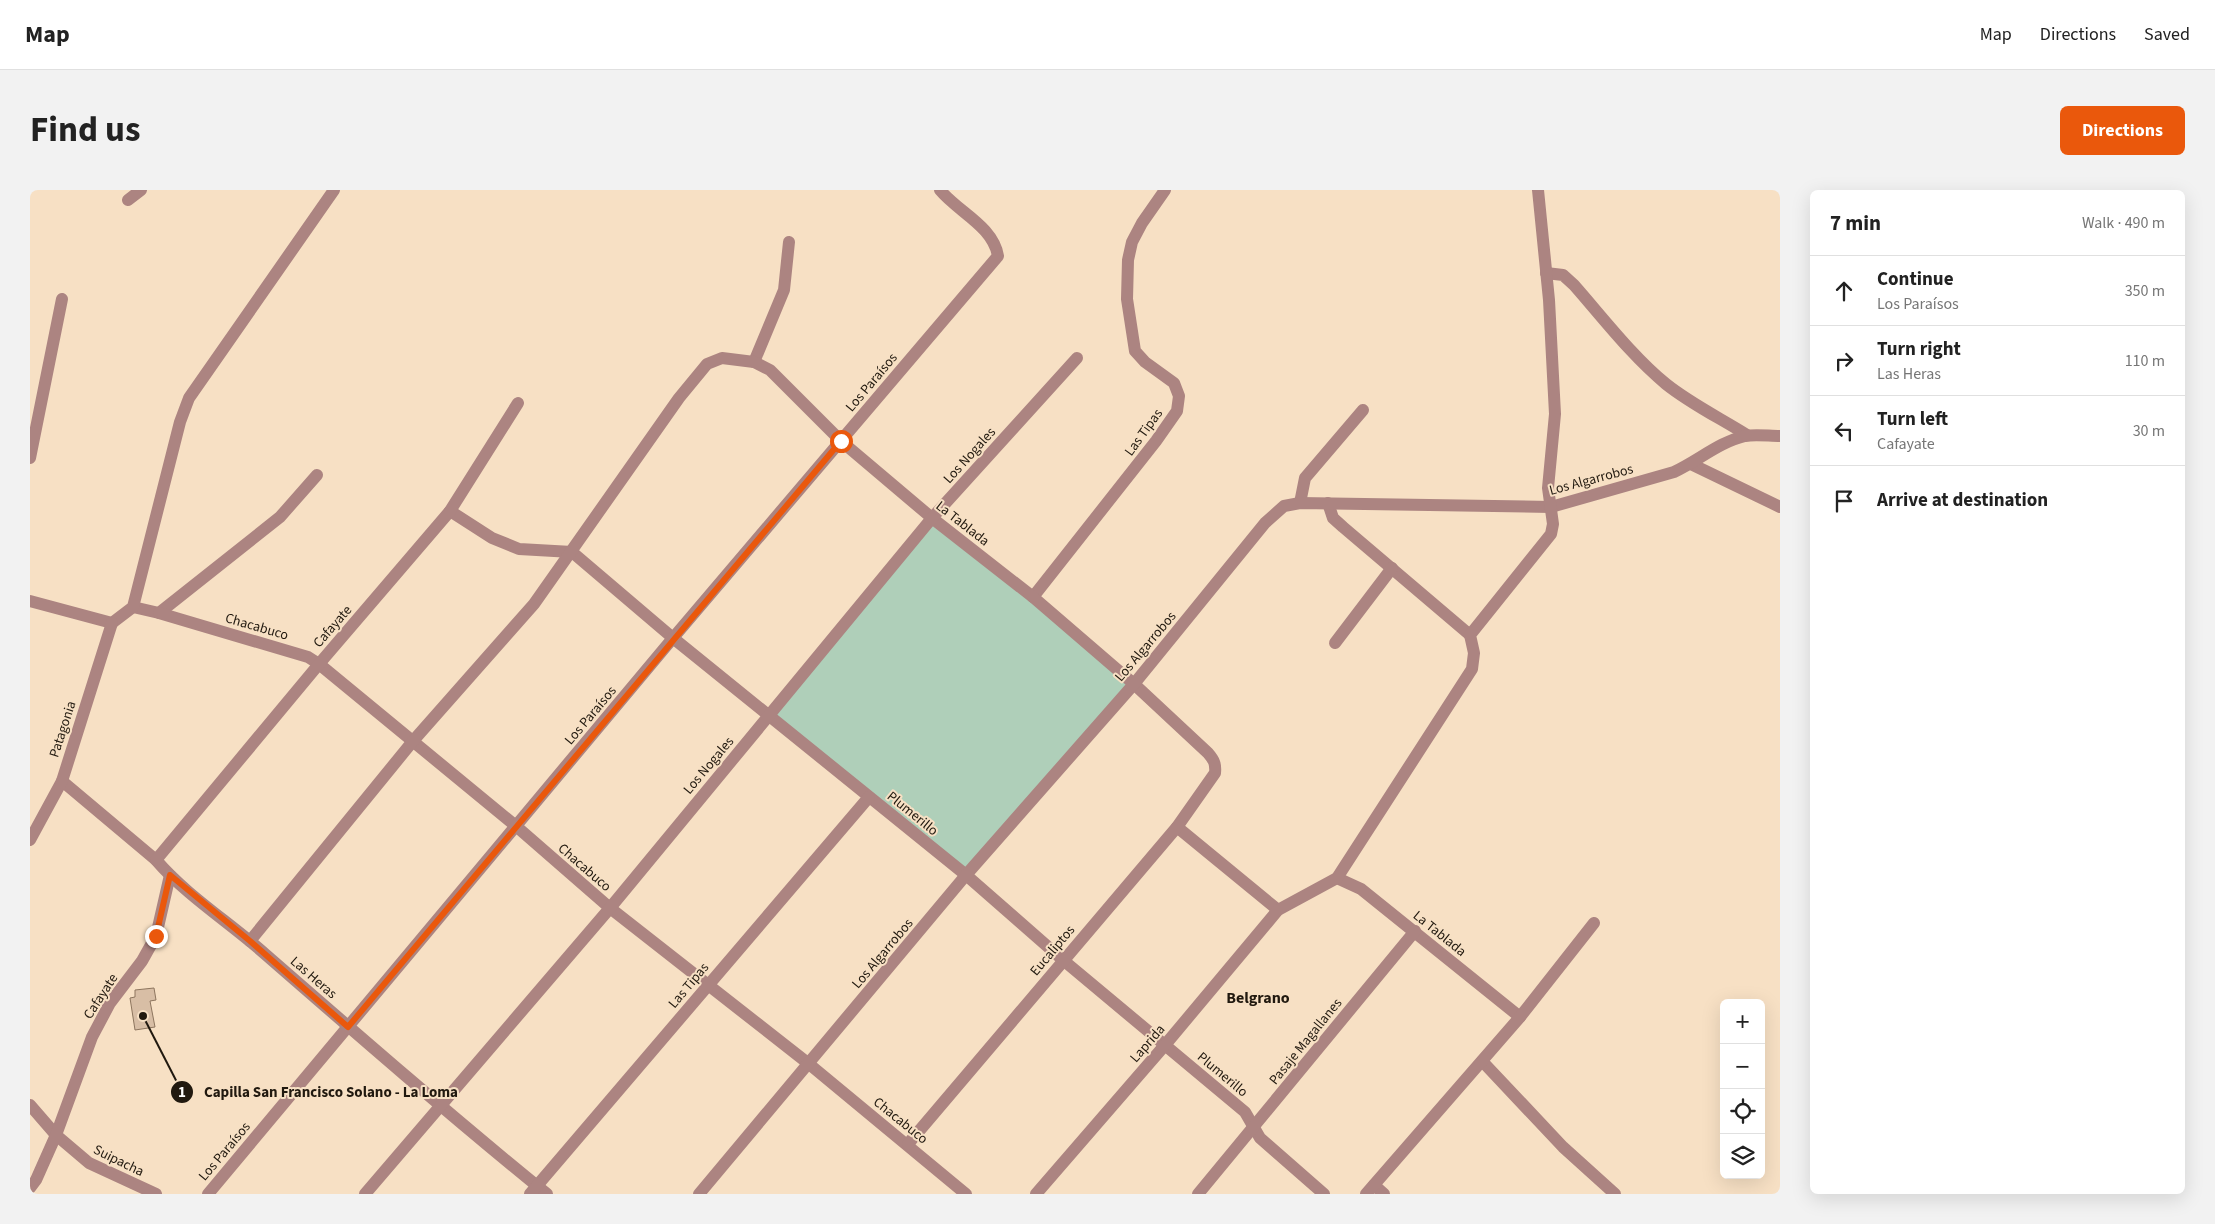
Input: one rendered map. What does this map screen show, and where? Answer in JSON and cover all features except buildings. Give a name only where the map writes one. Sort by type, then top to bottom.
[{"type":"street","points":[[128,200],[141,190]]},
{"type":"street","points":[[30,601],[112,623],[134,607],[180,422],[189,398],[334,190]]},
{"type":"street","name":"Los Paraísos","points":[[208,1194],[517,827],[673,638],[998,256],[996,245],[989,234],[949,201],[940,190]]},
{"type":"street","name":"Las Tipas","points":[[1034,597],[1156,441],[1177,411],[1179,396],[1174,383],[1144,362],[1135,350],[1127,299],[1128,260],[1132,242],[1142,223],[1165,190]]},
{"type":"street","points":[[1470,635],[1551,534],[1553,524],[1548,488],[1556,414],[1538,190]]},
{"type":"street","points":[[754,362],[784,290],[789,242]]},
{"type":"street","points":[[1546,273],[1563,275],[1574,285],[1642,361],[1664,382],[1688,401],[1747,436]]},
{"type":"street","points":[[30,458],[62,299]]},
{"type":"street","name":"La Tablada","points":[[250,941],[413,741],[534,604],[679,398],[708,364],[722,358],[754,362],[770,370],[841,441],[932,518],[1034,597],[1134,684],[1214,760],[1215,773]]},
{"type":"street","name":"Los Nogales","points":[[365,1194],[610,908],[932,518],[1076,358]]},
{"type":"street","name":"Cafayate","points":[[156,860],[319,664],[450,511],[518,403]]},
{"type":"street","points":[[1300,503],[1305,478],[1363,410]]},
{"type":"street","name":"Los Algarrobos","points":[[699,1194],[966,875],[1134,684],[1265,524],[1284,506],[1300,503],[1328,503],[1551,507],[1674,472],[1691,464],[1728,441],[1747,436],[1780,436]]},
{"type":"street","points":[[1691,464],[1780,507]]},
{"type":"street","points":[[159,613],[280,517],[316,475]]},
{"type":"street","points":[[1177,827],[1278,910],[1338,878],[1472,669],[1474,653],[1470,635],[1333,518],[1328,503]]},
{"type":"street","points":[[450,511],[492,538],[519,549],[572,552]]},
{"type":"street","name":"Plumerillo","points":[[572,552],[768,716],[966,875],[1063,960],[1246,1112],[1260,1138],[1324,1194]]},
{"type":"street","points":[[1335,643],[1392,568]]},
{"type":"street","name":"Chacabuco","points":[[134,607],[308,657],[319,664],[517,827],[610,908],[707,986],[809,1064],[908,1144],[966,1194]]},
{"type":"street","name":"Patagonia","points":[[30,840],[62,781],[112,623]]},
{"type":"street","name":"Eucaliptos","points":[[908,1144],[1177,827],[1215,773]]},
{"type":"street","name":"Las Heras","points":[[62,781],[538,1191]]},
{"type":"street","name":"Las Tipas","points":[[538,1191],[707,986],[870,797]]},
{"type":"street","name":"Cafayate","points":[[30,1188],[36,1180],[56,1135],[92,1037],[110,1003],[142,961],[156,936],[170,875]]},
{"type":"street","name":"La Tablada","points":[[1338,878],[1361,889],[1520,1017]]},
{"type":"street","name":"Laprida","points":[[1036,1194],[1165,1045],[1278,910]]},
{"type":"street","points":[[1384,1194],[1370,1190],[1520,1017],[1594,923]]},
{"type":"street","name":"Pasaje Magallanes","points":[[1198,1194],[1415,931]]},
{"type":"street","points":[[1482,1061],[1563,1147],[1615,1194]]},
{"type":"street","name":"Suipacha","points":[[30,1105],[56,1135],[89,1163],[156,1194]]},
{"type":"green space","points":[[932,518],[1134,684],[966,875],[768,716]]},
{"type":"place","name":"Capilla San Francisco Solano - La Loma","points":[[143,1016]]},
{"type":"district","name":"Belgrano","points":[[1258,997]]},
{"type":"route","points":[[156,936],[170,875],[250,941],[348,1027],[673,638],[841,441]]}]
